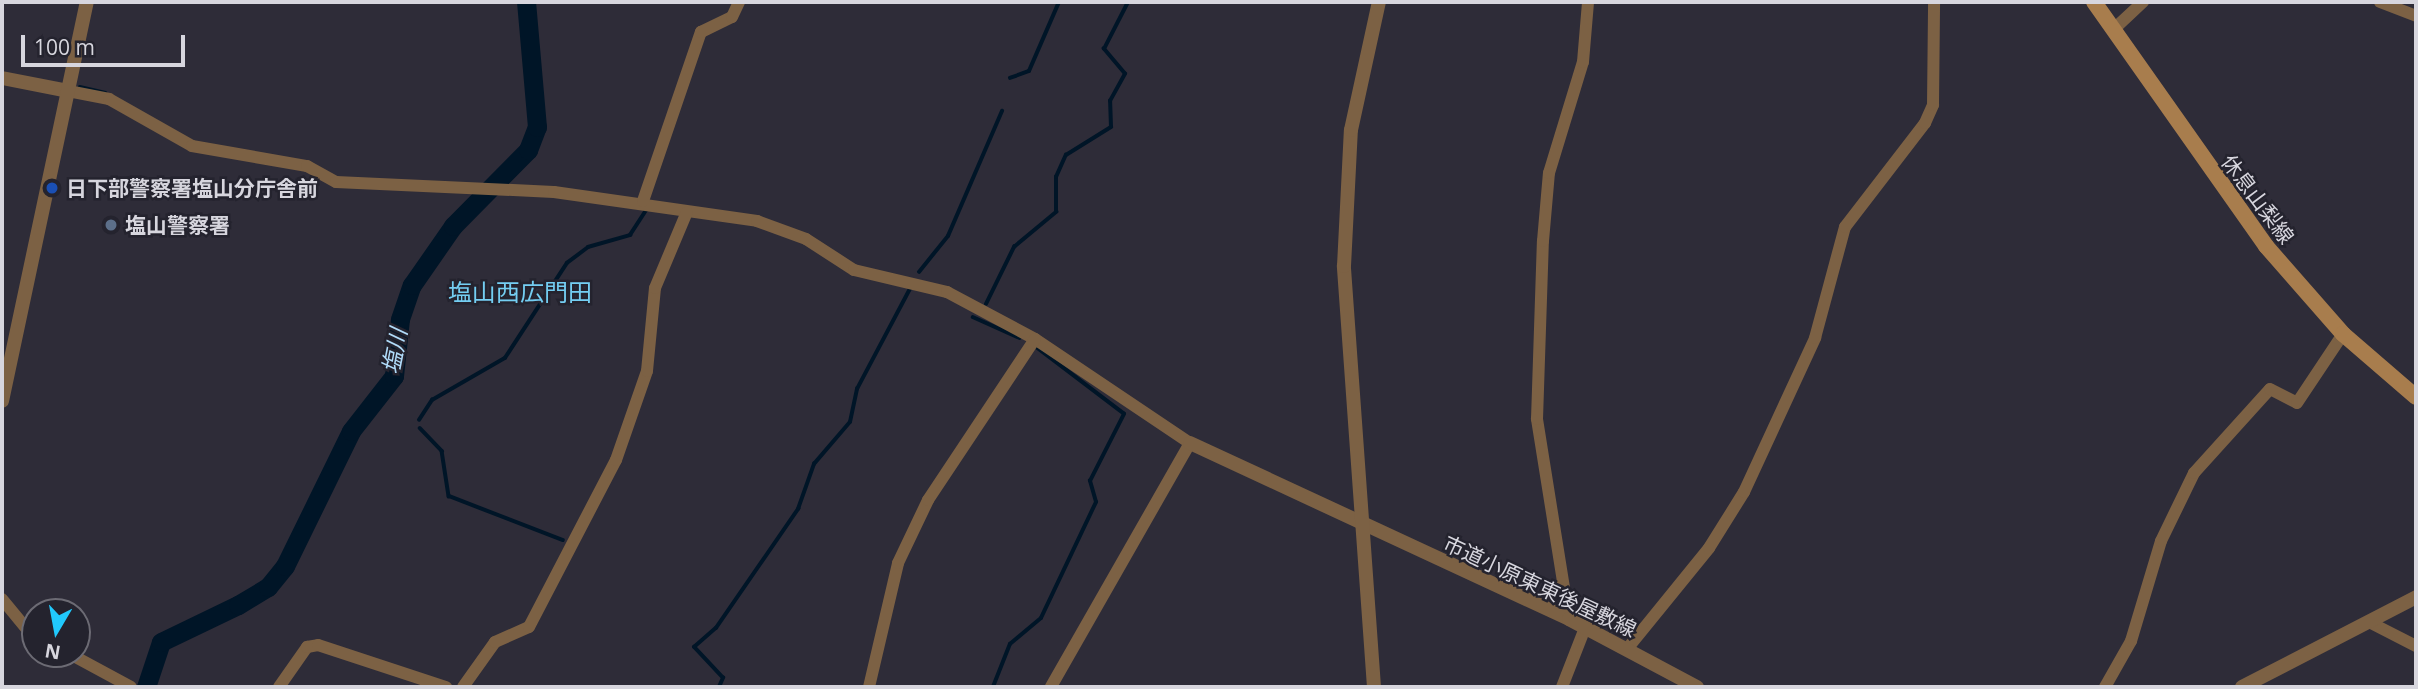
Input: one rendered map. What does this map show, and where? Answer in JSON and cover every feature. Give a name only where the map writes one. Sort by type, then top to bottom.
[{"type":"main road","name":"休息山梨線","points":[[2094,2],[2266,246],[2343,334],[2416,397]]},
{"type":"street","points":[[2,401],[87,2]]},
{"type":"street","points":[[643,201],[701,32],[732,17],[739,2]]},
{"type":"street","points":[[1374,687],[1345,210],[1357,93],[1379,2]]},
{"type":"street","points":[[1569,619],[1537,419],[1543,230],[1549,173],[1579,85],[1588,2]]},
{"type":"street","points":[[1627,649],[1709,548],[1744,492],[1815,338],[1845,226],[1925,123],[1933,105],[1934,2]]},
{"type":"street","points":[[2114,29],[2143,2]]},
{"type":"street","points":[[2380,2],[2416,16]]},
{"type":"street","points":[[2,78],[108,99],[192,146],[307,166],[335,182],[643,201],[687,212],[757,221],[806,239],[854,270],[947,292],[1190,443],[1051,687]]},
{"type":"street","points":[[463,687],[495,642],[529,626],[616,460],[647,370],[655,289],[687,212]]},
{"type":"street","points":[[2105,687],[2131,641],[2161,541],[2193,473],[2270,389],[2297,403],[2343,334]]},
{"type":"street","points":[[869,687],[898,563],[928,500],[1032,343]]},
{"type":"street","name":"市道小原東東後屋敷線","points":[[1190,443],[1363,527],[1569,619],[1697,687]]},
{"type":"street","points":[[2242,687],[2416,597]]},
{"type":"street","points":[[2,599],[21,622]]},
{"type":"street","points":[[2369,622],[2416,646]]},
{"type":"street","points":[[1562,687],[1586,628]]},
{"type":"street","points":[[279,687],[307,647],[318,645],[446,687]]},
{"type":"street","points":[[91,665],[131,687]]},
{"type":"waterway","name":"塩川","points":[[146,687],[161,642],[238,605],[268,587],[285,566],[351,431],[394,376],[400,319],[412,285],[453,226],[528,150],[537,127],[526,2]]},
{"type":"waterway","points":[[1010,78],[1029,71],[1059,2]]},
{"type":"waterway","points":[[986,304],[1014,247],[1056,212],[1056,177],[1066,155],[1111,127],[1110,101],[1125,74],[1104,49],[1128,2]]},
{"type":"waterway","points":[[80,87],[105,93]]},
{"type":"waterway","points":[[919,272],[948,236],[1002,111]]},
{"type":"waterway","points":[[419,420],[432,400],[505,358],[567,263],[588,247],[630,235],[647,209]]},
{"type":"waterway","points":[[719,687],[723,678],[694,647],[716,628],[798,509],[814,464],[850,422],[857,389],[910,289]]},
{"type":"waterway","points":[[973,317],[1020,338]]},
{"type":"waterway","points":[[993,687],[1010,644],[1041,618],[1096,502],[1090,481],[1124,414],[1033,345]]},
{"type":"waterway","points":[[420,428],[442,451],[449,496],[563,540]]},
{"type":"place","name":"日下部警察署塩山分庁舎前","points":[[52,188]]},
{"type":"place","name":"塩山警察署","points":[[111,225]]},
{"type":"district","name":"塩山西広門田","points":[[520,292]]}]
